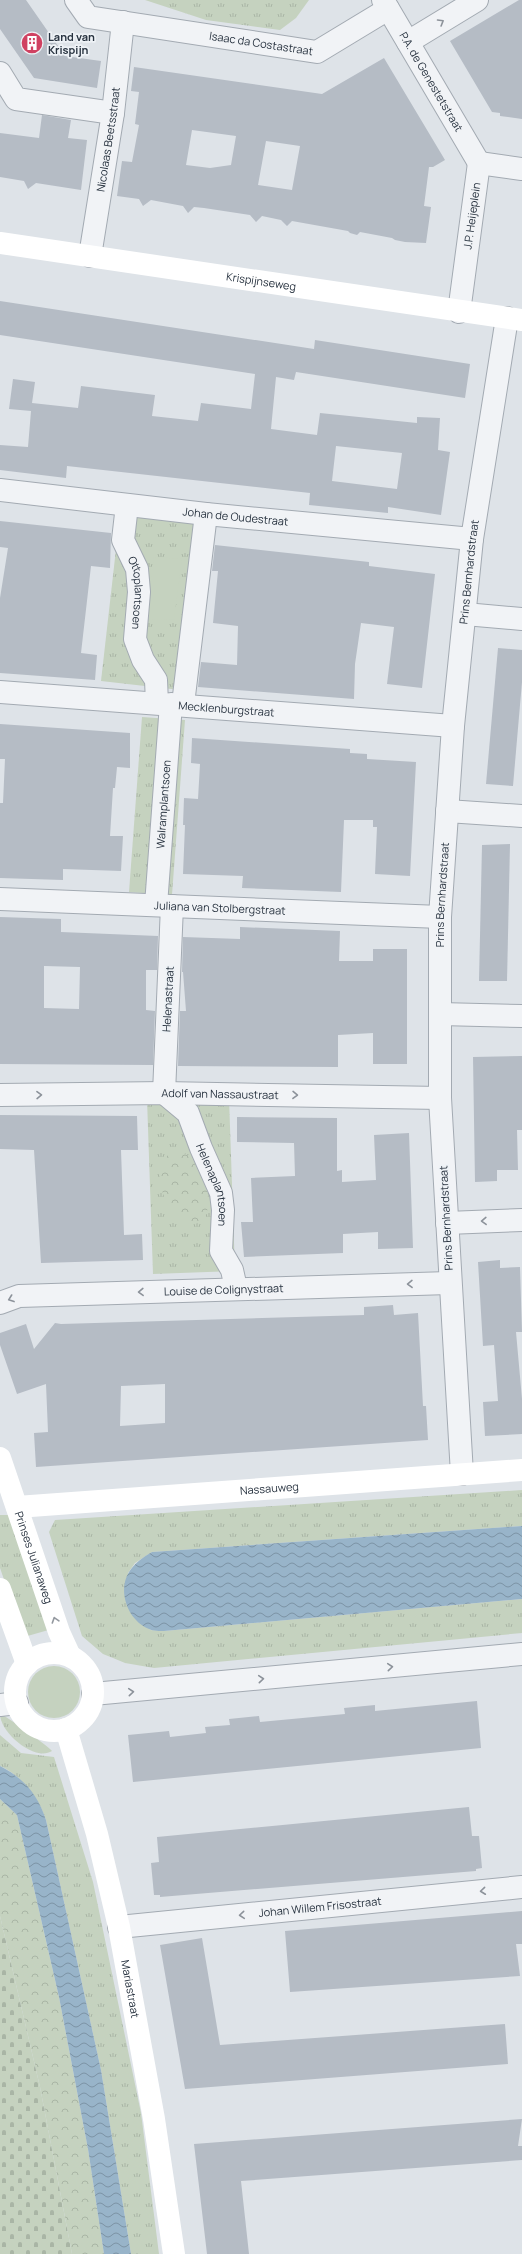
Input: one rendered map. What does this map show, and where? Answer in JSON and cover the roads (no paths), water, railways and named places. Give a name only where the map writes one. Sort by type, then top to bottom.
[{"type":"street","name":"Isaac da Costastraat","points":[[76,0],[88,17],[317,52],[385,4]]},
{"type":"street","points":[[408,42],[477,0]]},
{"type":"street","name":"P.A. de Genestetstraat","points":[[385,4],[479,164]]},
{"type":"street","name":"Nicolaas Beetsstraat","points":[[90,256],[113,113],[122,22]]},
{"type":"street","points":[[0,73],[16,99],[113,113]]},
{"type":"street","points":[[479,164],[522,169]]},
{"type":"street","name":"J.P. Heijeplein","points":[[459,312],[479,164]]},
{"type":"street","name":"Krispijnseweg","points":[[0,243],[514,319]]},
{"type":"street","name":"Prins Bernhardstraat","points":[[462,1474],[449,1283],[440,1098],[440,917],[453,726],[472,539],[514,319]]},
{"type":"street","name":"Johan de Oudestraat","points":[[0,490],[206,514],[472,539]]},
{"type":"street","name":"Ottoplantsoen","points":[[127,505],[123,540],[137,569],[138,584],[135,639],[143,660],[170,704]]},
{"type":"street","points":[[170,704],[206,514]]},
{"type":"street","points":[[465,614],[522,619]]},
{"type":"street","name":"Mecklenburgstraat","points":[[0,692],[453,726]]},
{"type":"street","name":"Walramplantsoen","points":[[164,905],[170,704]]},
{"type":"street","points":[[447,811],[522,816]]},
{"type":"street","name":"Juliana van Stolbergstraat","points":[[0,899],[440,917]]},
{"type":"street","name":"Helenastraat","points":[[164,905],[164,1093]]},
{"type":"street","points":[[440,1014],[522,1016]]},
{"type":"street","name":"Adolf van Nassaustraat","points":[[0,1095],[164,1093],[440,1098]]},
{"type":"street","name":"Helenaplantsoen","points":[[164,1093],[188,1113],[201,1148],[221,1193],[223,1210],[221,1251],[232,1270],[236,1288]]},
{"type":"street","points":[[447,1223],[522,1220]]},
{"type":"street","name":"Louise de Colignystraat","points":[[0,1303],[19,1296],[236,1288],[449,1283]]},
{"type":"street","name":"Prinses Julianaweg","points":[[0,1458],[70,1656]]},
{"type":"street","name":"Nassauweg","points":[[17,1507],[522,1470]]},
{"type":"street","points":[[0,1589],[27,1664]]},
{"type":"street","points":[[47,1654],[70,1656],[85,1669],[91,1680],[91,1703],[81,1719],[66,1729],[50,1730],[36,1726],[8,1704],[18,1678],[27,1664],[47,1654]]},
{"type":"street","points":[[92,1694],[522,1654]]},
{"type":"street","name":"Mariastraat","points":[[66,1729],[97,1834],[119,1927],[154,2119],[174,2254]]},
{"type":"street","name":"Johan Willem Frisostraat","points":[[119,1927],[522,1887]]},
{"type":"water","points":[[522,1526],[522,1599],[154,1631],[142,1625],[135,1619],[130,1612],[125,1596],[124,1588],[129,1572],[139,1560],[152,1552]]},
{"type":"water","points":[[0,1766],[16,1776],[29,1788],[39,1803],[46,1820],[101,2070],[131,2254],[104,2254],[88,2149],[59,1997],[17,1815],[0,1799]]},
{"type":"place","name":"Land van Krispijn","points":[[32,43]]}]
